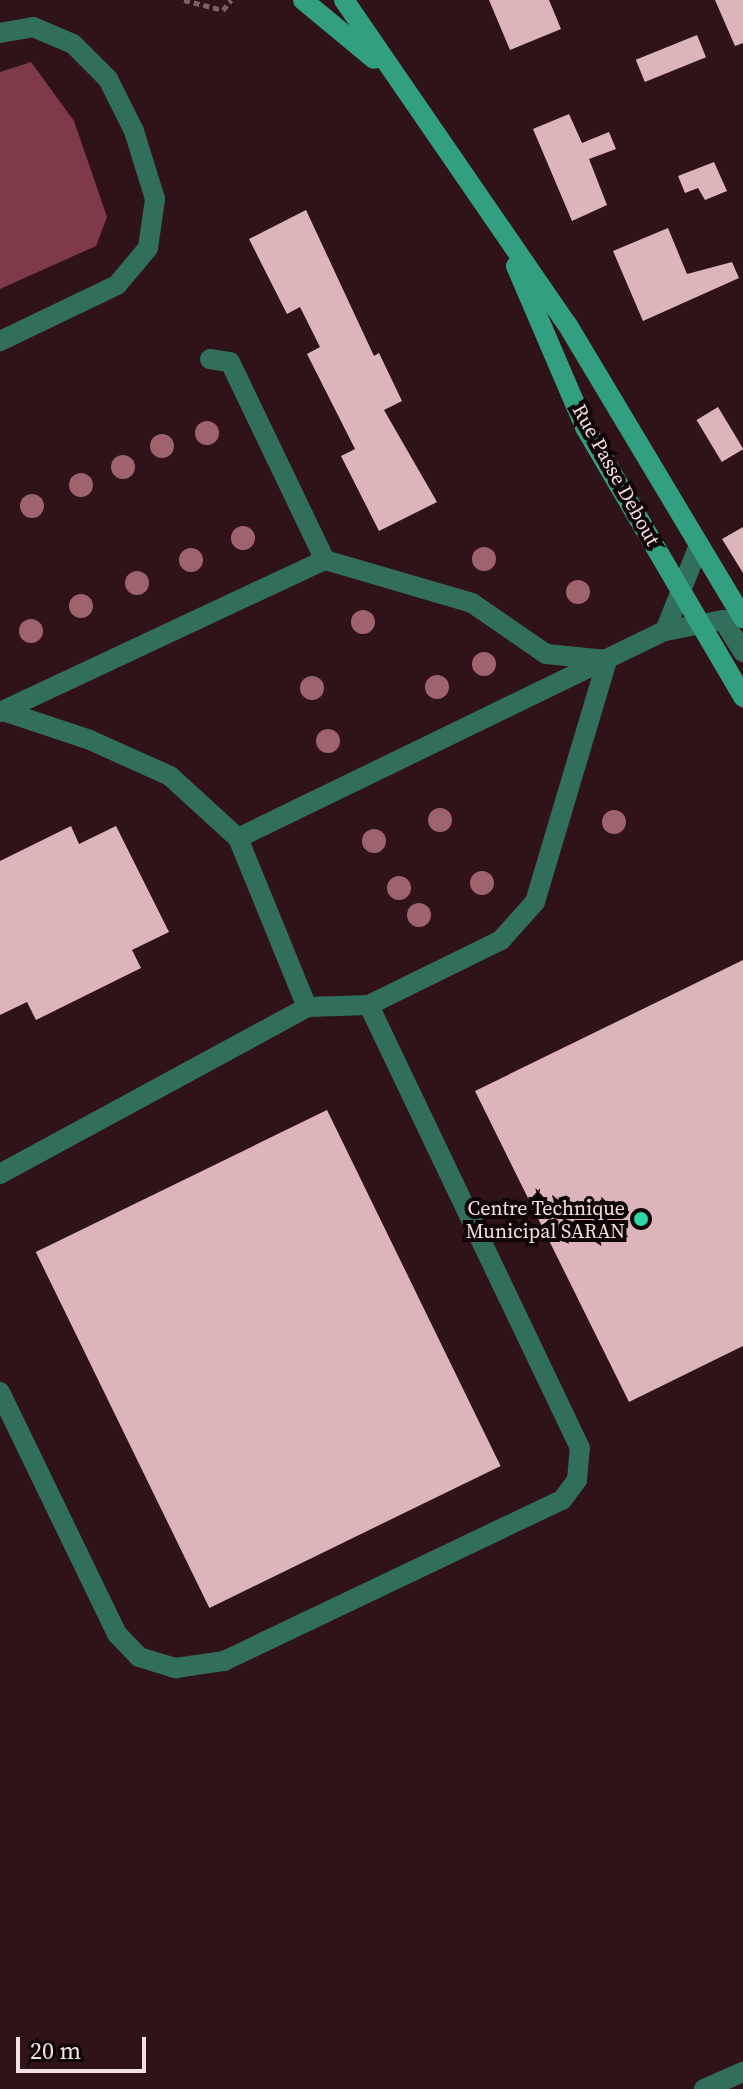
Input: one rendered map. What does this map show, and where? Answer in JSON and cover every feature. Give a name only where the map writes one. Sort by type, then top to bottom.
[{"type":"main road","name":"Rue Passe Debout","points":[[303,0],[390,72]]},
{"type":"main road","name":"Rue Passe Debout","points":[[344,0],[390,72],[485,201],[567,324],[743,618]]},
{"type":"main road","name":"Rue Passe Debout","points":[[485,201],[586,429],[743,697]]},
{"type":"street","points":[[0,33],[33,27],[73,44],[108,79],[134,131],[155,199],[148,248],[117,285],[0,341]]},
{"type":"street","points":[[210,359],[230,362],[325,560]]},
{"type":"street","points":[[665,631],[683,595],[699,545]]},
{"type":"street","points":[[2,712],[325,560],[472,603],[546,654],[607,660]]},
{"type":"street","points":[[238,838],[665,631],[723,620],[743,652]]},
{"type":"street","points":[[0,1174],[307,1007],[369,1005],[501,940],[535,902],[607,660]]},
{"type":"street","points":[[2,712],[90,740],[170,776],[238,838],[307,1007]]},
{"type":"street","points":[[0,1392],[117,1634],[139,1657],[176,1668],[224,1661],[562,1500],[577,1480],[580,1448],[369,1005]]},
{"type":"street","points":[[704,2089],[743,2072]]},
{"type":"path","points":[[184,0],[223,10],[231,0]]},
{"type":"shaded area","points":[[31,62],[74,121],[107,217],[96,246],[0,289],[0,72]]},
{"type":"building","points":[[489,0],[549,0],[561,29],[510,50]]},
{"type":"building","points":[[715,0],[743,0],[743,43],[735,46]]},
{"type":"building","points":[[697,35],[706,57],[645,82],[636,60]]},
{"type":"building","points":[[569,114],[582,143],[609,132],[616,149],[589,159],[607,205],[572,221],[533,129]]},
{"type":"building","points":[[714,162],[727,191],[705,200],[698,188],[685,193],[678,176]]},
{"type":"building","points":[[306,210],[374,356],[379,353],[402,401],[384,410],[437,502],[379,531],[341,456],[355,449],[307,354],[320,347],[300,307],[287,314],[249,239]]},
{"type":"building","points":[[668,228],[687,274],[732,262],[739,278],[643,321],[613,251]]},
{"type":"building","points":[[718,407],[743,449],[722,462],[697,420]]},
{"type":"building","points":[[743,527],[743,573],[722,539]]},
{"type":"building","points":[[71,826],[79,844],[116,826],[169,932],[132,950],[141,968],[36,1020],[27,1002],[0,1015],[0,861]]},
{"type":"building","name":"Centre Technique Municipal SARAN","points":[[743,960],[743,1346],[629,1402],[475,1091]]},
{"type":"building","points":[[327,1110],[501,1466],[209,1608],[36,1252]]},
{"type":"place","name":"Centre Technique Municipal SARAN","points":[[641,1219]]}]
